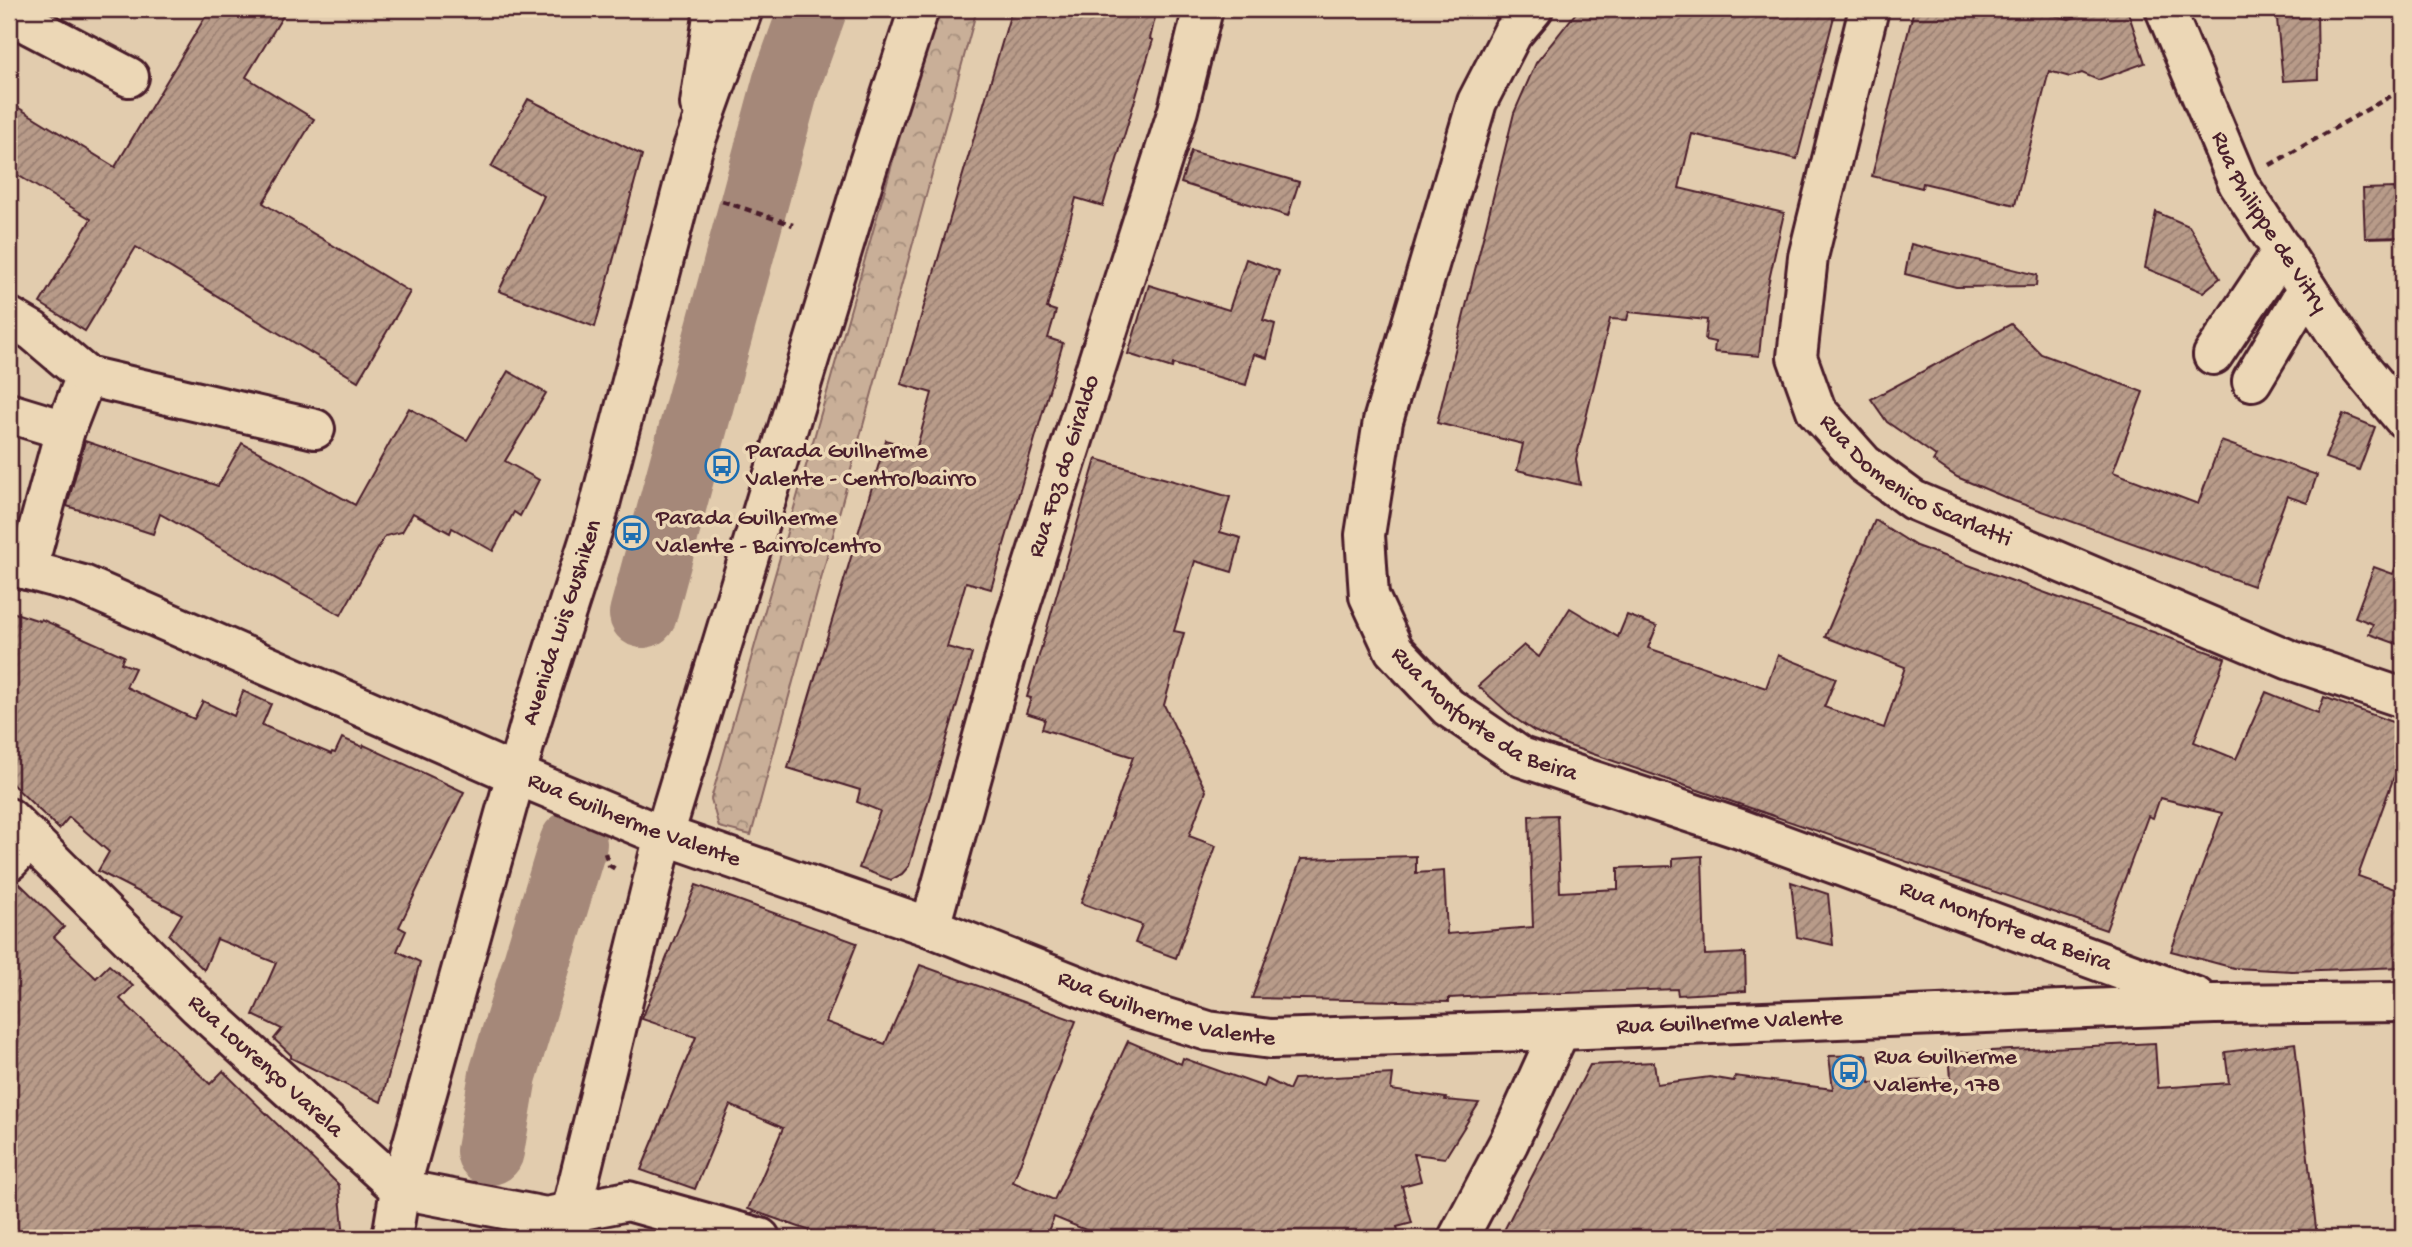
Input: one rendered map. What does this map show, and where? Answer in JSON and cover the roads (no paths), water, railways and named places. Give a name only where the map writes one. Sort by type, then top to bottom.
[{"type":"street","points":[[693,149],[713,9]]},
{"type":"street","name":"Avenida Luis Gushiken","points":[[392,1238],[400,1189],[531,721],[590,537],[693,149],[743,9]]},
{"type":"street","points":[[570,1225],[664,835],[865,175],[919,9]]},
{"type":"street","name":"Rua Foz do Giraldo","points":[[930,927],[1014,625],[1178,110],[1203,9]]},
{"type":"street","name":"Rua Monforte da Beira","points":[[1533,9],[1513,34],[1477,102],[1383,421],[1365,535],[1370,596],[1394,650],[1448,707],[1521,757],[1740,829],[2214,1004]]},
{"type":"street","name":"Rua Domenico Scarlatti","points":[[1869,9],[1808,257],[1797,356],[1816,410],[1864,464],[1913,500],[2290,660],[2403,698]]},
{"type":"street","name":"Rua Philippe de Vitry","points":[[2165,9],[2238,183],[2349,353],[2403,418]]},
{"type":"street","points":[[9,14],[129,77]]},
{"type":"street","points":[[2213,355],[2283,250]]},
{"type":"street","points":[[2252,381],[2307,289]]},
{"type":"street","points":[[9,317],[33,331],[86,376],[315,429]]},
{"type":"street","points":[[18,568],[86,376]]},
{"type":"street","points":[[9,413],[65,430]]},
{"type":"street","name":"Rua Guilherme Valente","points":[[18,568],[83,585],[517,775],[664,835],[930,927],[1134,1008],[1208,1031],[1271,1039],[2214,1004],[2403,1002]]},
{"type":"street","name":"Rua Lourenço Varela","points":[[16,839],[400,1189]]},
{"type":"street","points":[[1458,1238],[1509,1142],[1560,1030]]},
{"type":"street","points":[[400,1189],[546,1217],[570,1225],[628,1201],[760,1238]]},
{"type":"waterway","points":[[643,614],[786,84],[813,9]]},
{"type":"waterway","points":[[490,1151],[503,1075],[573,844]]},
{"type":"place","name":"Parada Guilherme Valente - Centro/bairro","points":[[722,466]]},
{"type":"place","name":"Parada Guilherme Valente - Bairro/centro","points":[[632,533]]},
{"type":"place","name":"Rua Guilherme Valente, 178","points":[[1849,1072]]}]
